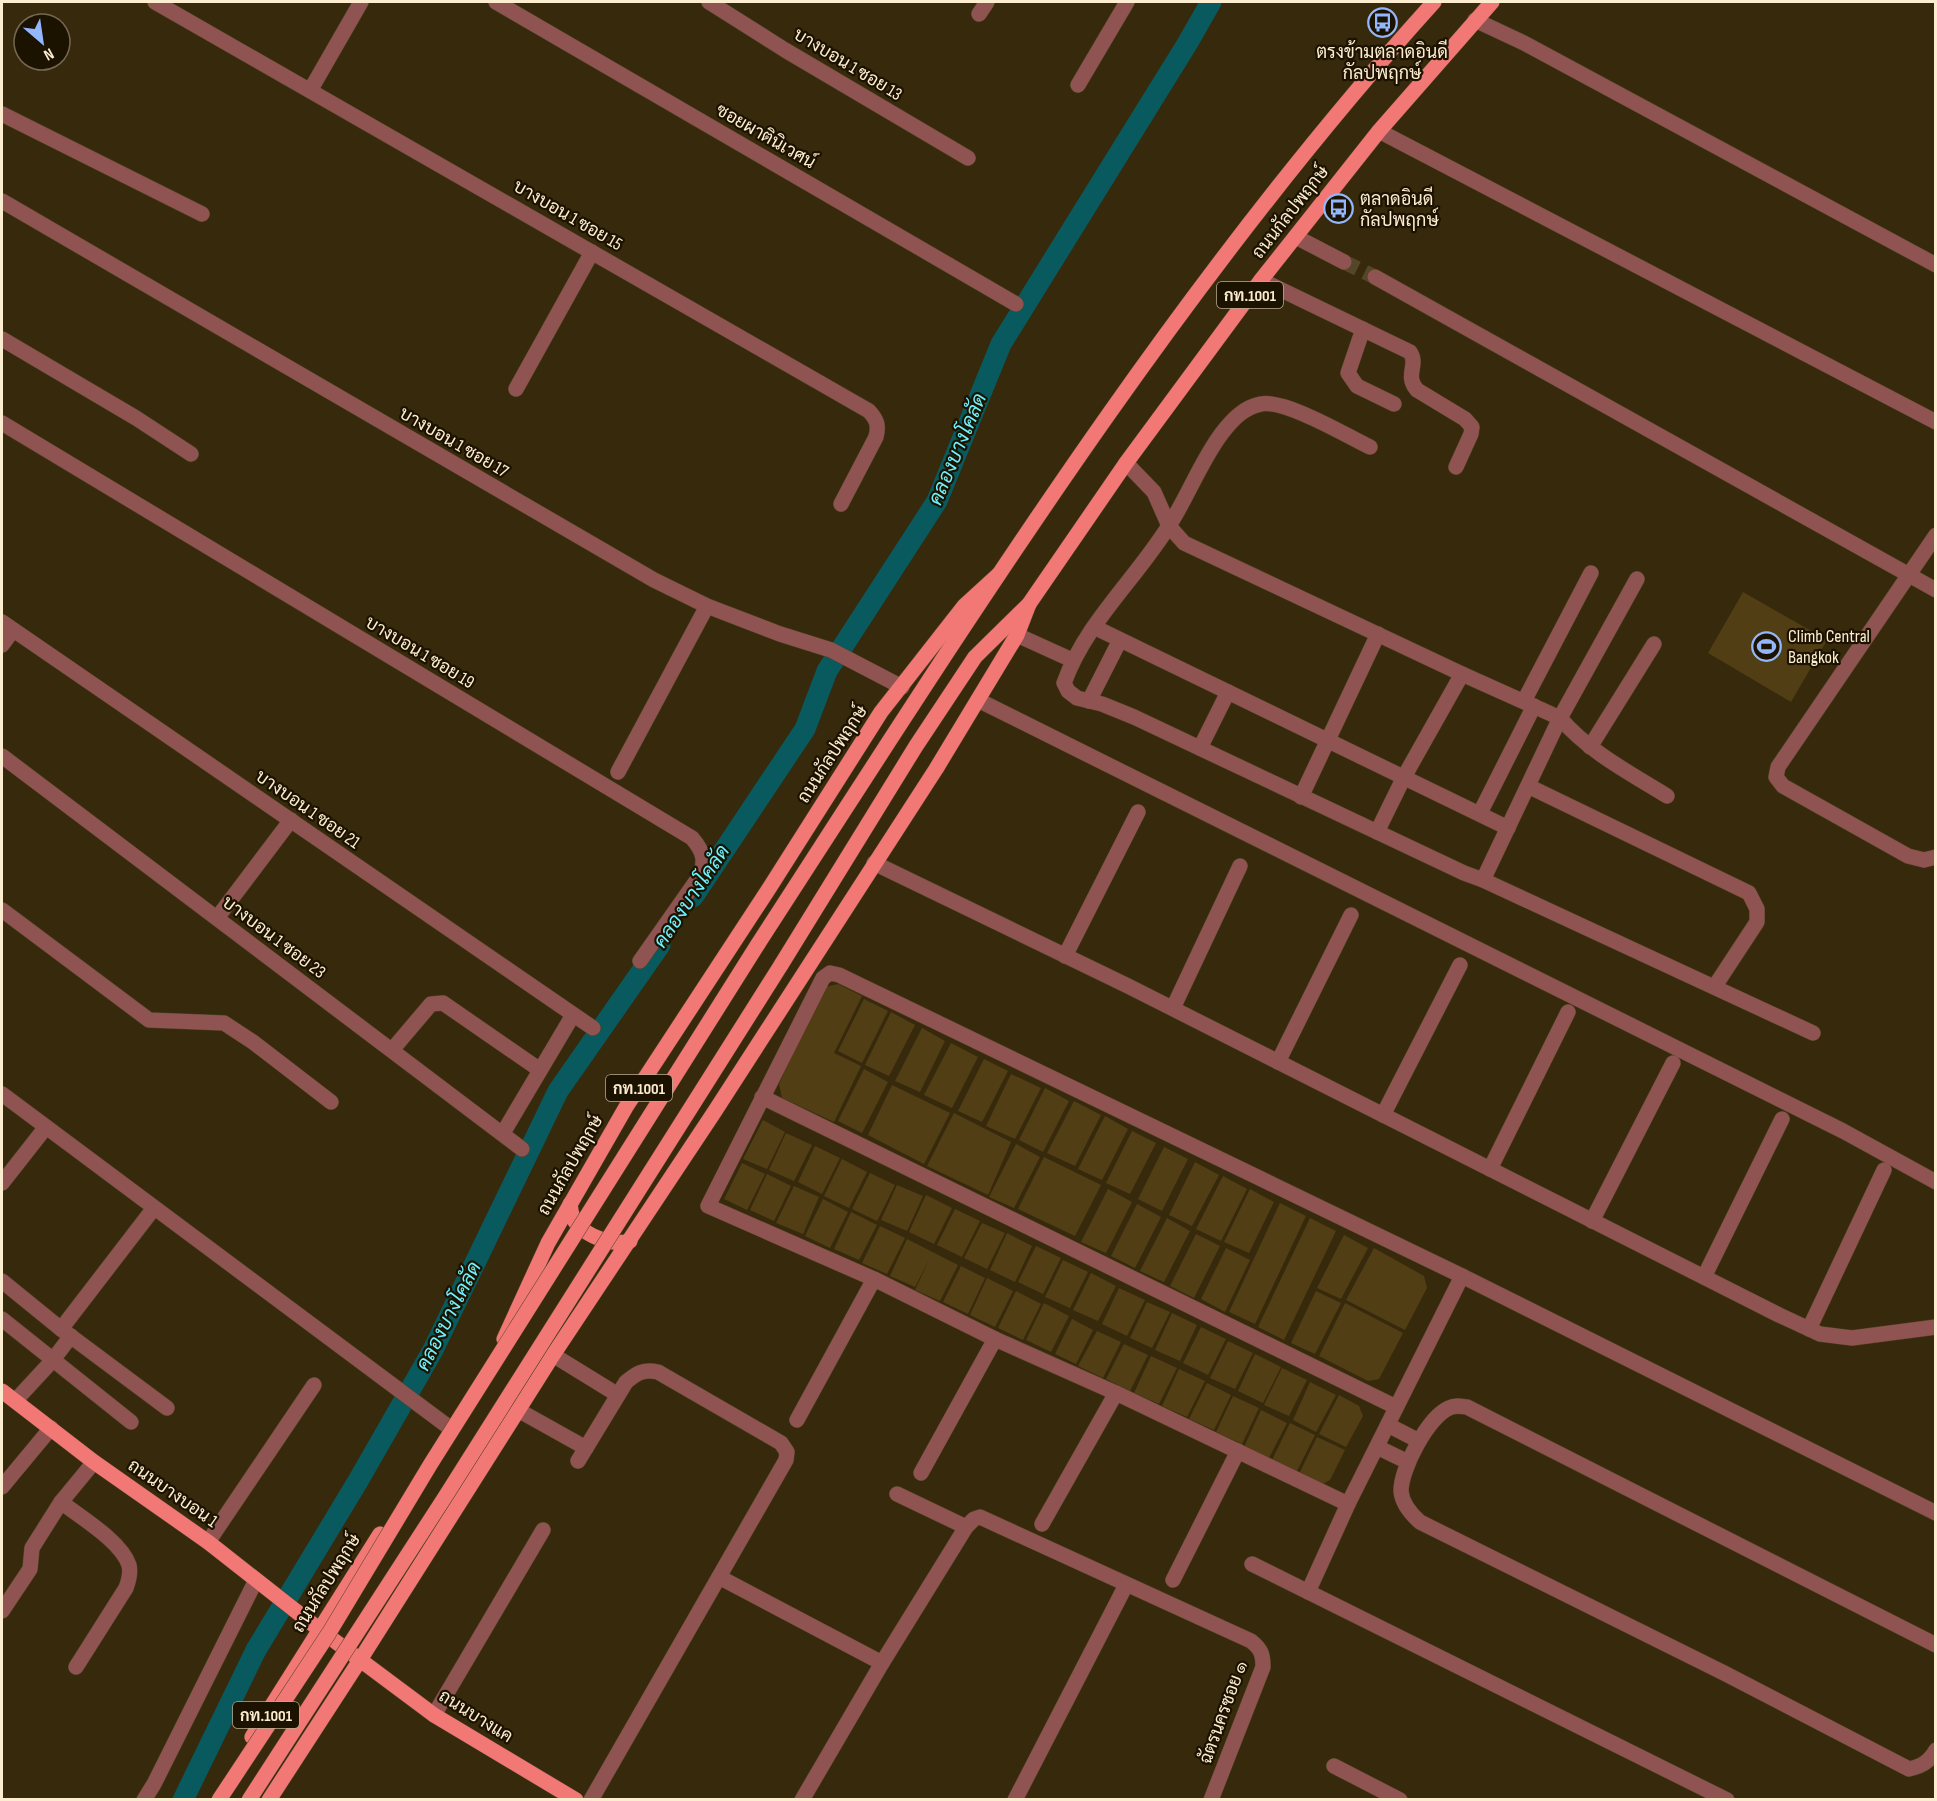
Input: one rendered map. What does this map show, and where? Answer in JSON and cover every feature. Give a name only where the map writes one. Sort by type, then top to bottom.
[{"type":"main road","name":"ถนนกัลปพฤกษ์","points":[[219,1800],[329,1633],[430,1466],[759,944],[999,574],[1181,313],[1254,217],[1335,117],[1434,2]]},
{"type":"main road","name":"ถนนกัลปพฤกษ์","points":[[249,1800],[445,1497],[781,965],[916,746],[975,657],[1029,604],[1126,463],[1261,280],[1379,131],[1492,2]]},
{"type":"main road","name":"ถนนกัลปพฤกษ์","points":[[212,1800],[500,1347],[548,1243],[626,1107],[881,712],[964,606],[999,574]]},
{"type":"main road","name":"ถนนกัลปพฤกษ์","points":[[269,1800],[553,1355],[630,1241],[978,700],[1017,635],[1029,604]]},
{"type":"main road","points":[[570,1204],[572,1215],[584,1230],[610,1243],[619,1244],[630,1241]]},
{"type":"main road","name":"ถนนบางบอน 1","points":[[2,1391],[94,1462],[208,1542],[320,1630]]},
{"type":"main road","name":"ถนนบางแค","points":[[320,1630],[434,1715],[576,1800]]},
{"type":"street","name":"บางบอน 1 ซอย 15","points":[[155,2],[869,411],[876,419],[878,426],[876,437],[841,504]]},
{"type":"street","points":[[310,89],[361,2]]},
{"type":"street","name":"ซอยผาตินิเวศน์","points":[[496,2],[1016,304]]},
{"type":"street","name":"บางบอน 1 ซอย 13","points":[[710,2],[785,50],[968,158]]},
{"type":"street","points":[[1078,85],[1127,2]]},
{"type":"street","points":[[1475,20],[1534,48],[1935,265]]},
{"type":"street","points":[[2,114],[202,214]]},
{"type":"street","points":[[1379,131],[1935,422]]},
{"type":"street","name":"บางบอน 1 ซอย 17","points":[[2,201],[654,580],[707,606],[780,634],[831,650],[902,687]]},
{"type":"street","points":[[1296,237],[1344,262]]},
{"type":"street","points":[[516,389],[592,252]]},
{"type":"street","points":[[1375,277],[1935,590]]},
{"type":"street","points":[[1261,280],[1410,352],[1413,357],[1411,383],[1417,390],[1465,419],[1472,427],[1456,467]]},
{"type":"street","points":[[1363,329],[1348,373],[1357,387],[1394,404]]},
{"type":"street","points":[[2,339],[136,418],[191,454]]},
{"type":"street","points":[[1370,447],[1292,409],[1263,403],[1243,411],[1220,435],[1169,526],[1072,660],[1064,683],[1068,691],[1077,698],[1113,708],[1813,1033]]},
{"type":"street","name":"บางบอน 1 ซอย 19","points":[[2,423],[692,838],[701,848],[704,856],[699,877],[640,962]]},
{"type":"street","points":[[1126,463],[1154,492],[1169,526],[1184,543],[1560,718],[1590,747],[1666,796]]},
{"type":"street","points":[[1935,535],[1778,767],[1776,777],[1783,786],[1908,856],[1924,860],[1935,857]]},
{"type":"street","points":[[1480,813],[1591,573]]},
{"type":"street","points":[[1483,880],[1560,718],[1637,579]]},
{"type":"street","points":[[618,772],[707,606]]},
{"type":"street","points":[[2,645],[7,626]]},
{"type":"street","name":"บางบอน 1 ซอย 21","points":[[7,626],[593,1028]]},
{"type":"street","points":[[1094,627],[1508,828]]},
{"type":"street","points":[[1301,797],[1378,634]]},
{"type":"street","points":[[1017,635],[1072,660]]},
{"type":"street","points":[[1089,701],[1120,640]]},
{"type":"street","points":[[1590,747],[1654,644]]},
{"type":"street","points":[[1377,832],[1404,777],[1462,674]]},
{"type":"street","points":[[1200,748],[1228,692]]},
{"type":"street","points":[[978,700],[1843,1131],[1935,1182]]},
{"type":"street","name":"บางบอน 1 ซอย 23","points":[[2,756],[522,1149]]},
{"type":"street","points":[[1528,786],[1749,893],[1758,909],[1757,922],[1715,986]]},
{"type":"street","points":[[1065,956],[1138,812]]},
{"type":"street","points":[[217,918],[291,820]]},
{"type":"street","points":[[874,863],[1173,1008],[1820,1334],[1852,1338],[1935,1327]]},
{"type":"street","points":[[1173,1008],[1240,866]]},
{"type":"street","points":[[2,910],[149,1020],[225,1023],[331,1102]]},
{"type":"street","points":[[1278,1062],[1351,915]]},
{"type":"street","points":[[1383,1115],[1460,965]]},
{"type":"street","points":[[1348,1504],[1116,1393],[995,1339],[874,1279],[708,1206],[823,978],[830,973],[839,975],[1462,1276],[1935,1513]]},
{"type":"street","points":[[392,1050],[431,1004],[443,1003],[540,1070]]},
{"type":"street","points":[[1491,1169],[1568,1012]]},
{"type":"street","points":[[503,1133],[573,1015]]},
{"type":"street","points":[[1592,1221],[1673,1063]]},
{"type":"street","points":[[2,1094],[450,1428]]},
{"type":"street","points":[[762,1097],[1396,1407]]},
{"type":"street","points":[[1704,1277],[1782,1119]]},
{"type":"street","points":[[2,1183],[46,1127]]},
{"type":"street","points":[[1809,1329],[1884,1170]]},
{"type":"street","points":[[15,1401],[52,1361],[66,1332],[154,1208]]},
{"type":"street","points":[[1308,1592],[1348,1504],[1462,1276]]},
{"type":"street","points":[[797,1420],[874,1279]]},
{"type":"street","points":[[2,1281],[167,1407]]},
{"type":"street","points":[[2,1319],[131,1422]]},
{"type":"street","points":[[921,1473],[995,1339]]},
{"type":"street","points":[[553,1355],[618,1395]]},
{"type":"street","points":[[518,1410],[582,1454],[626,1382],[637,1373],[646,1370],[658,1372],[781,1443],[787,1452],[786,1460],[591,1800]]},
{"type":"street","points":[[208,1542],[314,1385]]},
{"type":"street","points":[[1042,1524],[1116,1393]]},
{"type":"street","points":[[1935,1645],[1467,1407],[1456,1406],[1439,1415],[1419,1441],[1408,1462],[1401,1491],[1410,1513],[1420,1522],[1909,1768],[1922,1766],[1931,1758],[1935,1750]]},
{"type":"street","points":[[1388,1425],[1419,1441]]},
{"type":"street","points":[[2,1487],[51,1428]]},
{"type":"street","points":[[1377,1447],[1408,1462]]},
{"type":"street","points":[[1173,1580],[1238,1451]]},
{"type":"street","points":[[2,1611],[30,1569],[32,1548],[61,1502],[94,1462]]},
{"type":"street","points":[[897,1494],[966,1527]]},
{"type":"street","points":[[61,1502],[116,1545],[129,1566],[130,1578],[126,1588],[76,1667]]},
{"type":"street","points":[[802,1800],[882,1663],[966,1527],[974,1519],[980,1517],[1126,1585],[1015,1800]]},
{"type":"street","points":[[434,1715],[543,1530]]},
{"type":"street","points":[[1252,1564],[1726,1800]]},
{"type":"street","points":[[718,1577],[882,1663]]},
{"type":"street","points":[[144,1800],[256,1580]]},
{"type":"street","name":"ฉัตรนครซอย ๑","points":[[1126,1585],[1251,1641],[1263,1655],[1263,1667],[1211,1800]]},
{"type":"street","points":[[1334,1766],[1400,1800]]},
{"type":"building","name":"Climb Central Bangkok","points":[[1743,592],[1827,640],[1791,702],[1708,653]]},
{"type":"building","points":[[838,984],[862,996],[834,1053],[861,1066],[834,1122],[782,1098],[779,1084],[825,987]]},
{"type":"building","points":[[864,999],[888,1011],[862,1063],[838,1051]]},
{"type":"building","points":[[891,1012],[915,1025],[889,1076],[865,1065]]},
{"type":"building","points":[[922,1028],[945,1041],[920,1092],[895,1081]]},
{"type":"building","points":[[951,1043],[978,1057],[952,1108],[924,1095]]},
{"type":"building","points":[[984,1059],[1008,1071],[982,1122],[958,1111]]},
{"type":"building","points":[[864,1069],[888,1082],[862,1133],[838,1121]]},
{"type":"building","points":[[1011,1074],[1041,1088],[1015,1139],[986,1126]]},
{"type":"building","points":[[892,1085],[950,1113],[924,1164],[868,1135]]},
{"type":"building","points":[[1045,1088],[1069,1101],[1043,1152],[1019,1140]]},
{"type":"building","points":[[1074,1101],[1101,1115],[1075,1166],[1047,1153]]},
{"type":"building","points":[[954,1113],[1011,1142],[988,1195],[927,1166]]},
{"type":"building","points":[[1105,1116],[1128,1129],[1102,1180],[1078,1169]]},
{"type":"building","points":[[763,1120],[785,1132],[767,1169],[743,1159]]},
{"type":"building","points":[[1132,1131],[1156,1143],[1130,1194],[1106,1183]]},
{"type":"building","points":[[786,1133],[812,1145],[794,1181],[769,1170]]},
{"type":"building","points":[[1016,1144],[1040,1157],[1014,1208],[989,1197]]},
{"type":"building","points":[[815,1146],[840,1158],[822,1194],[798,1182]]},
{"type":"building","points":[[1164,1147],[1188,1159],[1162,1211],[1138,1199]]},
{"type":"building","points":[[1044,1157],[1101,1185],[1075,1236],[1018,1209]]},
{"type":"building","points":[[842,1159],[867,1172],[849,1208],[824,1196]]},
{"type":"building","points":[[1195,1162],[1219,1175],[1192,1226],[1169,1215]]},
{"type":"building","points":[[742,1163],[765,1174],[747,1210],[724,1199]]},
{"type":"building","points":[[870,1173],[895,1185],[877,1221],[852,1209]]},
{"type":"building","points":[[767,1174],[791,1186],[774,1221],[750,1210]]},
{"type":"building","points":[[1223,1176],[1247,1189],[1221,1241],[1196,1229]]},
{"type":"building","points":[[897,1185],[923,1196],[907,1231],[881,1220]]},
{"type":"building","points":[[794,1186],[819,1197],[803,1234],[776,1223]]},
{"type":"building","points":[[1108,1189],[1132,1202],[1106,1253],[1081,1242]]},
{"type":"building","points":[[1250,1189],[1274,1202],[1249,1253],[1224,1242]]},
{"type":"building","points":[[926,1195],[952,1208],[934,1244],[909,1232]]},
{"type":"building","points":[[823,1199],[848,1212],[830,1248],[805,1236]]},
{"type":"building","points":[[1280,1203],[1306,1216],[1255,1324],[1229,1312]]},
{"type":"building","points":[[1137,1204],[1161,1217],[1135,1268],[1111,1256]]},
{"type":"building","points":[[955,1209],[980,1221],[962,1257],[937,1245]]},
{"type":"building","points":[[851,1212],[877,1225],[859,1260],[834,1249]]},
{"type":"building","points":[[1167,1218],[1190,1231],[1164,1282],[1140,1271]]},
{"type":"building","points":[[1310,1218],[1336,1231],[1284,1340],[1258,1327]]},
{"type":"building","points":[[982,1223],[1005,1233],[987,1269],[964,1258]]},
{"type":"building","points":[[880,1226],[905,1238],[887,1274],[862,1263]]},
{"type":"building","points":[[1007,1233],[1032,1246],[1015,1282],[990,1270]]},
{"type":"building","points":[[1196,1234],[1220,1246],[1194,1298],[1170,1286]]},
{"type":"building","points":[[1344,1235],[1368,1248],[1341,1299],[1317,1288]]},
{"type":"building","points":[[907,1239],[958,1265],[940,1301],[915,1290],[930,1258],[915,1287],[890,1276]]},
{"type":"building","points":[[1036,1246],[1061,1258],[1043,1294],[1018,1282]]},
{"type":"building","points":[[1226,1248],[1250,1260],[1225,1312],[1201,1299]]},
{"type":"building","points":[[1374,1248],[1424,1276],[1427,1288],[1405,1330],[1346,1300]]},
{"type":"building","points":[[1063,1260],[1088,1272],[1070,1308],[1045,1297]]},
{"type":"building","points":[[961,1266],[985,1278],[968,1314],[943,1302]]},
{"type":"building","points":[[1091,1273],[1116,1286],[1098,1321],[1073,1310]]},
{"type":"building","points":[[987,1278],[1013,1291],[995,1327],[970,1315]]},
{"type":"building","points":[[1119,1288],[1145,1300],[1127,1336],[1102,1324]]},
{"type":"building","points":[[1016,1291],[1041,1304],[1023,1340],[998,1328]]},
{"type":"building","points":[[1316,1291],[1341,1303],[1315,1354],[1291,1343]]},
{"type":"building","points":[[1147,1302],[1170,1312],[1152,1348],[1130,1338]]},
{"type":"building","points":[[1044,1303],[1069,1316],[1051,1352],[1026,1340]]},
{"type":"building","points":[[1345,1303],[1403,1333],[1379,1379],[1368,1381],[1319,1356]]},
{"type":"building","points":[[1172,1313],[1197,1325],[1180,1361],[1155,1350]]},
{"type":"building","points":[[1072,1319],[1093,1330],[1076,1364],[1055,1354]]},
{"type":"building","points":[[1201,1327],[1226,1339],[1208,1375],[1183,1363]]},
{"type":"building","points":[[1097,1331],[1121,1342],[1103,1378],[1078,1366]]},
{"type":"building","points":[[1228,1341],[1253,1353],[1235,1389],[1210,1378]]},
{"type":"building","points":[[1124,1344],[1148,1355],[1130,1391],[1106,1379]]},
{"type":"building","points":[[1255,1354],[1281,1367],[1263,1403],[1238,1391]]},
{"type":"building","points":[[1151,1356],[1177,1368],[1159,1404],[1134,1393]]},
{"type":"building","points":[[1282,1368],[1307,1380],[1289,1416],[1264,1405]]},
{"type":"building","points":[[1179,1369],[1205,1381],[1187,1417],[1162,1406]]},
{"type":"building","points":[[1310,1382],[1336,1395],[1316,1432],[1293,1420]]},
{"type":"building","points":[[1207,1383],[1231,1395],[1214,1430],[1189,1419]]},
{"type":"building","points":[[1339,1395],[1359,1406],[1363,1416],[1346,1447],[1319,1434]]},
{"type":"building","points":[[1233,1396],[1259,1408],[1242,1444],[1216,1432]]},
{"type":"building","points":[[1261,1410],[1287,1423],[1269,1458],[1244,1447]]},
{"type":"building","points":[[1290,1423],[1315,1435],[1297,1471],[1272,1460]]},
{"type":"building","points":[[1317,1437],[1345,1450],[1330,1480],[1321,1485],[1299,1474]]},
{"type":"waterway","name":"คลองบางโคลัด","points":[[693,897],[805,729],[827,671],[937,501],[1001,344],[1211,2]]},
{"type":"waterway","name":"คลองบางโคลัด","points":[[183,1800],[256,1650],[358,1481],[433,1350],[558,1091],[660,945]]},
{"type":"tunnel","points":[[1344,262],[1375,277]]},
{"type":"place","name":"ตรงข้ามตลาดอินดี กัลปพฤกษ์","points":[[1382,23]]},
{"type":"place","name":"ตลาดอินดี กัลปพฤกษ์","points":[[1339,209]]},
{"type":"place","name":"Climb Central Bangkok","points":[[1767,646]]}]
